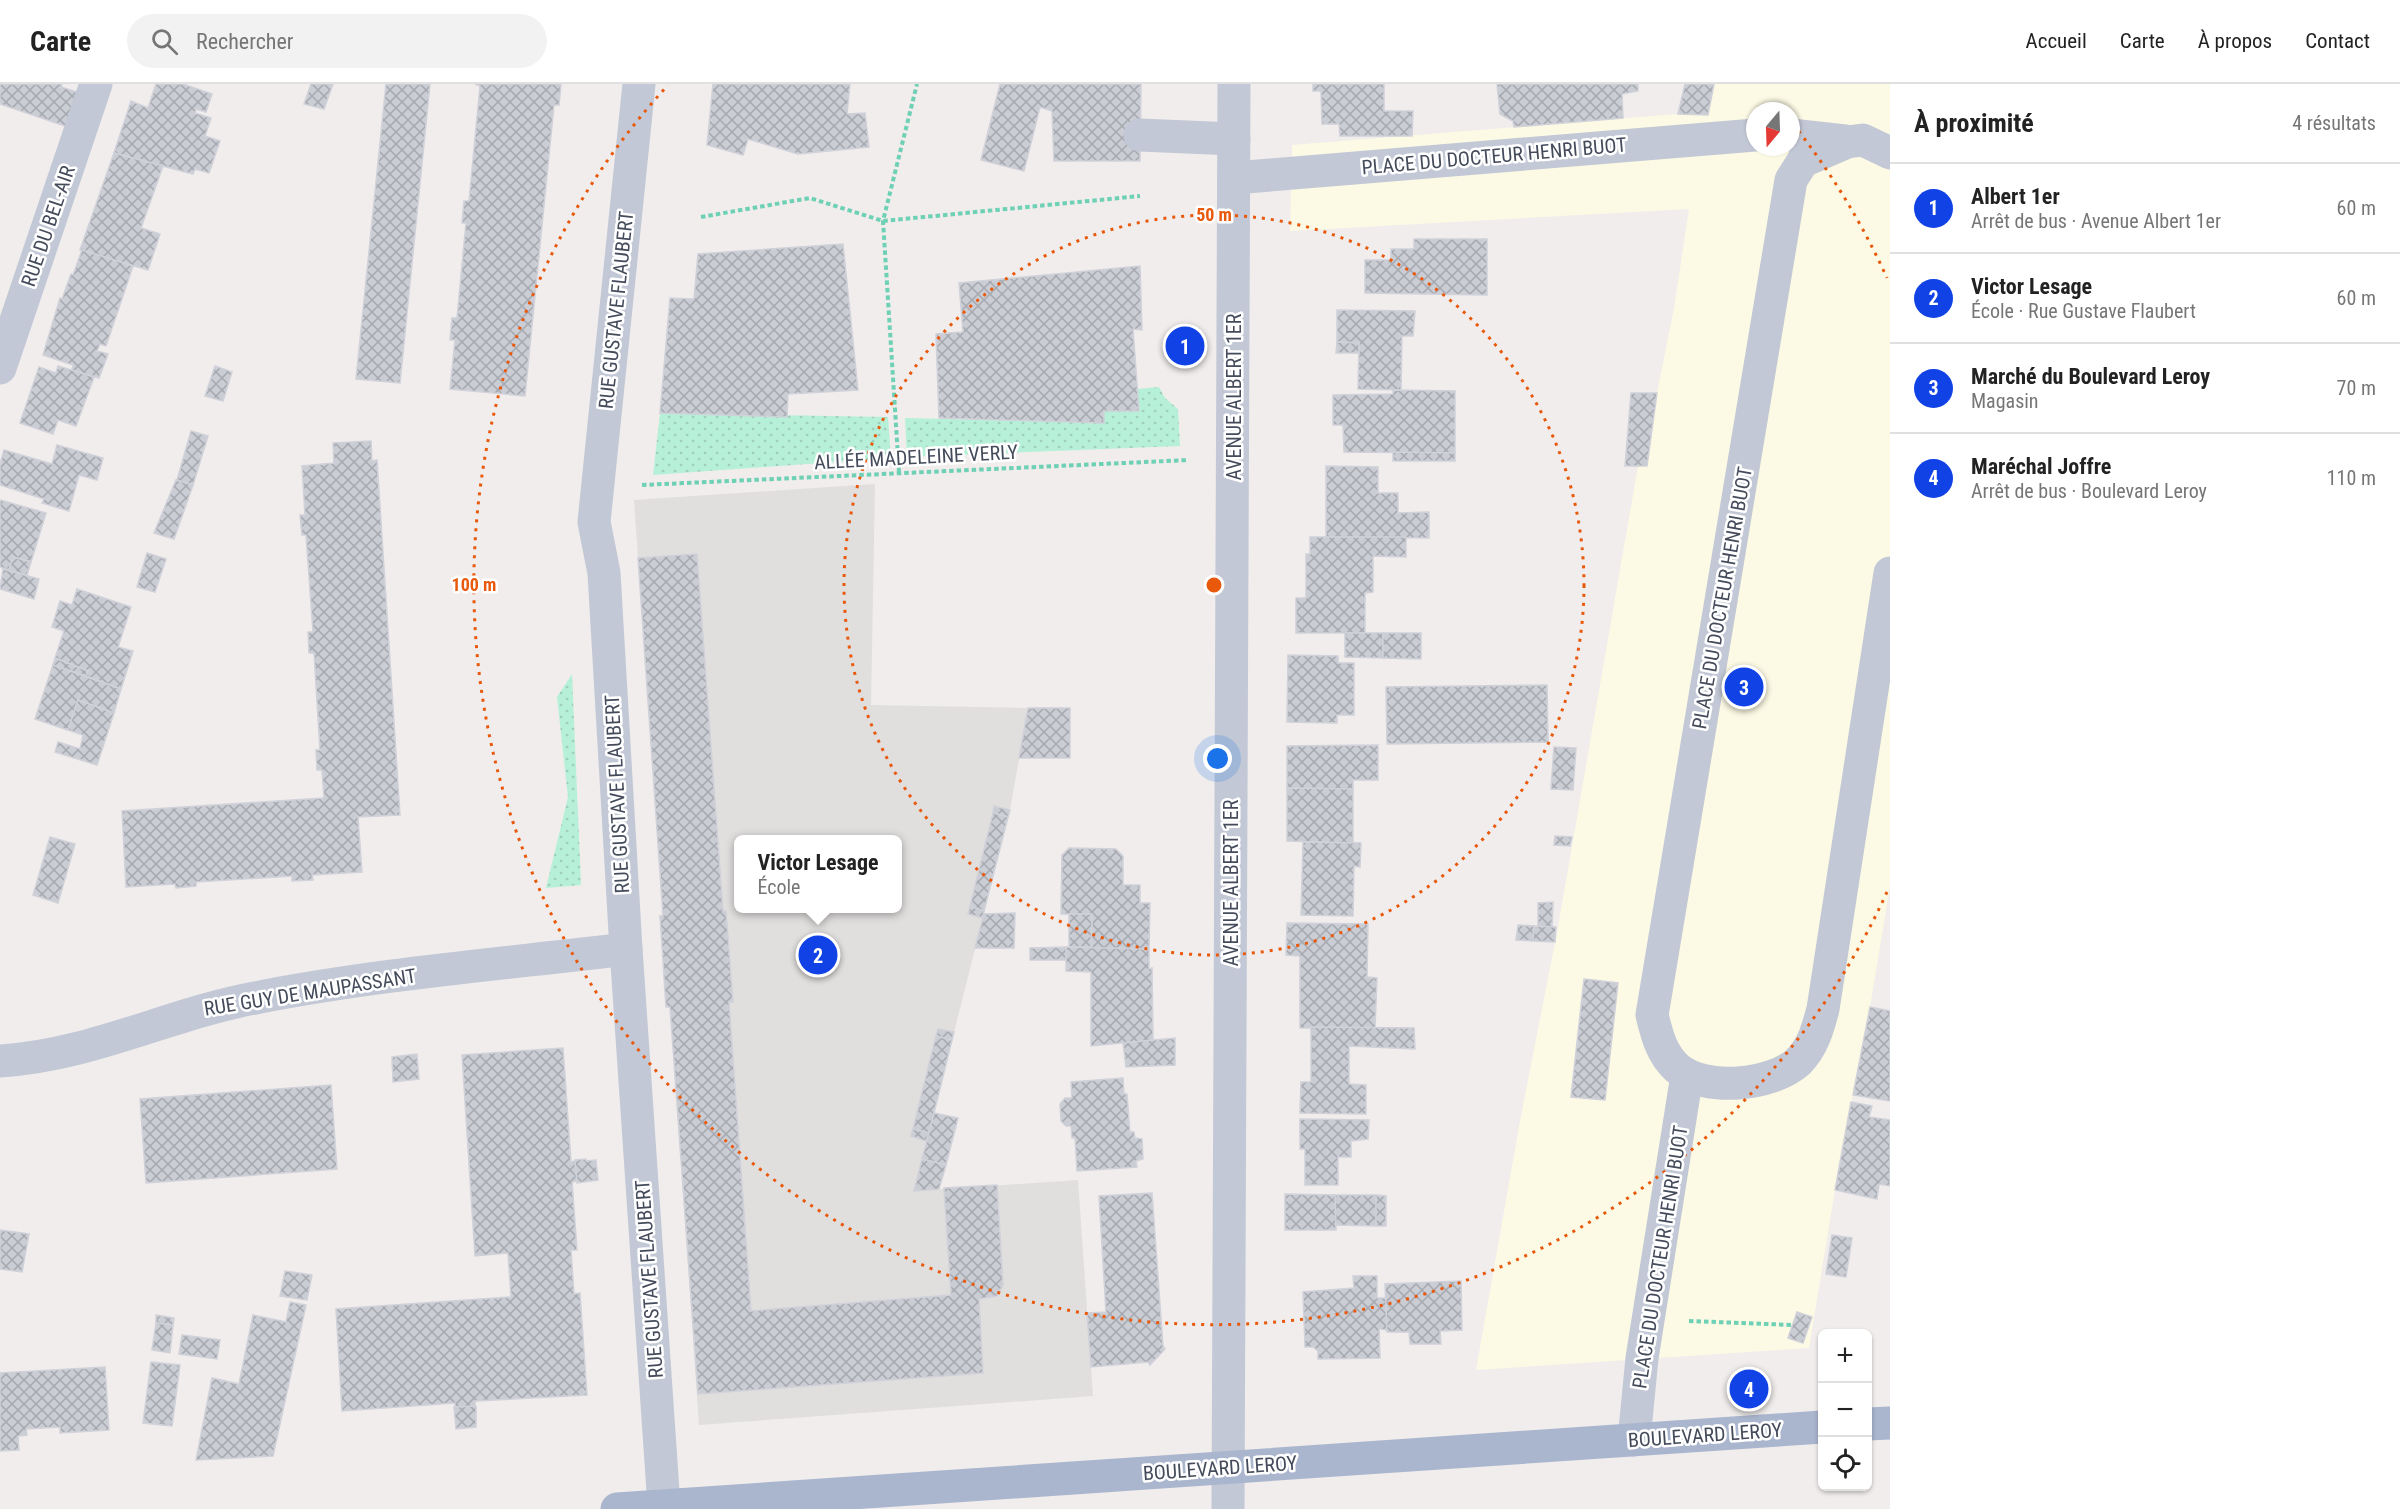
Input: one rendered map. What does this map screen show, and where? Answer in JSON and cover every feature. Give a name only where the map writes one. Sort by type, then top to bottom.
[{"type":"main road","points":[[1872,1424],[1890,1423]]},
{"type":"main road","name":"BOULEVARD LEROY","points":[[617,1509],[1818,1427]]},
{"type":"street","name":"RUE DU BEL-AIR","points":[[0,368],[96,84]]},
{"type":"street","name":"RUE GUSTAVE FLAUBERT","points":[[639,84],[594,522],[604,573],[626,949],[664,1506]]},
{"type":"street","name":"AVENUE ALBERT 1ER","points":[[1228,1509],[1234,84]]},
{"type":"street","points":[[1140,135],[1234,139]]},
{"type":"street","name":"PLACE DU DOCTEUR HENRI BUOT","points":[[1234,178],[1746,136]]},
{"type":"street","points":[[1800,136],[1847,142],[1863,140],[1890,153]]},
{"type":"street","name":"PLACE DU DOCTEUR HENRI BUOT","points":[[1847,142],[1803,161],[1791,180],[1652,1015],[1660,1047],[1676,1067],[1687,1075],[1718,1084],[1745,1083],[1773,1076],[1797,1062],[1814,1040],[1823,1009],[1880,699],[1890,573]]},
{"type":"street","name":"RUE GUY DE MAUPASSANT","points":[[0,1061],[33,1059],[87,1047],[141,1031],[197,1010],[255,998],[378,979],[626,949]]},
{"type":"street","name":"PLACE DU DOCTEUR HENRI BUOT","points":[[1634,1440],[1642,1358],[1687,1075]]},
{"type":"path","points":[[899,472],[883,221],[917,84]]},
{"type":"path","points":[[701,217],[810,198],[883,221],[1140,196]]},
{"type":"path","name":"ALLÉE MADELEINE VERLY","points":[[642,485],[1191,460]]},
{"type":"path","points":[[1683,1321],[1793,1325]]},
{"type":"shaded area","points":[[1714,84],[1890,84],[1890,886],[1861,1062],[1859,1062],[1835,1190],[1809,1348],[1476,1370],[1520,1121],[1558,927],[1638,466],[1647,466],[1657,393],[1674,308],[1689,209],[1290,231],[1292,145],[1678,114]]},
{"type":"shaded area","points":[[875,484],[871,705],[1028,708],[1010,810],[914,1191],[1078,1180],[1093,1396],[699,1425],[670,1007],[666,1007],[660,916],[663,915],[634,500]]},
{"type":"green space","points":[[1159,387],[1165,398],[1178,409],[1180,446],[907,457],[905,418],[1104,423],[1104,411],[1139,411],[1137,389]]},
{"type":"green space","points":[[660,413],[888,417],[891,458],[653,475]]},
{"type":"green space","points":[[572,674],[581,885],[546,888],[568,797],[557,697]]},
{"type":"building","points":[[0,84],[62,84],[61,87],[80,93],[68,127],[0,104]]},
{"type":"building","points":[[156,84],[183,84],[212,94],[206,112],[196,109],[195,113],[211,118],[205,136],[220,141],[209,173],[195,169],[193,174],[114,153],[131,101],[148,108]]},
{"type":"building","points":[[311,84],[333,84],[324,109],[304,104]]},
{"type":"building","points":[[386,84],[430,84],[400,383],[356,379]]},
{"type":"building","points":[[475,84],[561,84],[559,105],[554,105],[525,396],[450,389],[455,340],[450,340],[452,318],[457,318],[466,223],[462,223],[464,201],[469,201],[480,86]]},
{"type":"building","points":[[713,84],[850,84],[847,114],[865,113],[869,147],[798,154],[748,139],[743,155],[707,145]]},
{"type":"building","points":[[1000,84],[1141,84],[1140,161],[1054,161],[1052,111],[1040,107],[1024,171],[981,160]]},
{"type":"building","points":[[1313,84],[1384,84],[1384,111],[1413,111],[1412,136],[1340,136],[1339,124],[1322,124],[1321,91],[1313,91]]},
{"type":"building","points":[[1497,84],[1638,84],[1638,91],[1622,94],[1623,118],[1514,127],[1513,121],[1500,114]]},
{"type":"building","points":[[1685,84],[1714,84],[1708,115],[1678,114]]},
{"type":"building","points":[[114,153],[163,166],[141,228],[160,234],[148,270],[80,250]]},
{"type":"building","points":[[1414,239],[1487,239],[1487,295],[1365,293],[1365,260],[1391,260],[1391,249],[1414,249]]},
{"type":"building","points":[[843,244],[858,390],[788,394],[787,417],[660,413],[670,298],[694,299],[698,254]]},
{"type":"building","points":[[82,250],[133,266],[106,346],[100,344],[97,351],[108,354],[99,378],[72,370],[73,365],[43,355],[60,298],[62,299]]},
{"type":"building","points":[[1140,266],[1142,330],[1133,329],[1139,411],[1104,411],[1104,423],[939,418],[936,334],[963,332],[959,283]]},
{"type":"building","points":[[1337,310],[1415,311],[1413,336],[1402,336],[1401,390],[1358,389],[1359,343],[1337,342]]},
{"type":"building","points":[[1337,342],[1359,343],[1359,353],[1336,353]]},
{"type":"building","points":[[58,366],[94,377],[76,426],[58,420],[53,434],[20,423],[39,367],[56,373]]},
{"type":"building","points":[[215,366],[232,372],[223,401],[205,396]]},
{"type":"building","points":[[1393,390],[1455,391],[1455,453],[1344,452],[1343,425],[1333,425],[1333,395],[1393,394]]},
{"type":"building","points":[[1631,393],[1657,393],[1647,466],[1625,466]]},
{"type":"building","points":[[191,431],[208,436],[193,485],[177,480]]},
{"type":"building","points":[[371,441],[372,461],[377,460],[400,815],[358,817],[362,872],[312,875],[313,880],[292,881],[292,876],[196,882],[196,886],[176,888],[175,884],[126,887],[122,811],[324,798],[322,770],[317,770],[316,750],[320,750],[314,653],[309,653],[308,632],[313,632],[306,535],[302,535],[300,515],[305,515],[302,466],[334,463],[333,443]]},
{"type":"building","points":[[57,445],[103,458],[97,480],[79,475],[69,511],[42,503],[44,499],[0,485],[0,464],[4,450],[52,464]]},
{"type":"building","points":[[1393,452],[1455,453],[1455,461],[1393,461]]},
{"type":"building","points":[[1326,466],[1378,467],[1378,493],[1398,493],[1398,513],[1429,512],[1429,538],[1326,537]]},
{"type":"building","points":[[176,480],[193,485],[174,539],[154,533]]},
{"type":"building","points":[[0,500],[46,513],[31,562],[13,557],[9,570],[0,567]]},
{"type":"building","points":[[1310,537],[1406,537],[1406,557],[1373,556],[1373,592],[1365,593],[1365,633],[1296,633],[1296,598],[1306,598],[1306,554],[1310,554]]},
{"type":"building","points":[[147,553],[166,559],[155,592],[137,587]]},
{"type":"building","points":[[697,554],[723,911],[726,911],[733,1002],[729,1002],[751,1311],[951,1295],[944,1188],[997,1185],[1003,1285],[997,1296],[979,1299],[983,1373],[698,1394],[670,1007],[666,1007],[660,916],[663,916],[638,558]]},
{"type":"building","points":[[13,557],[31,562],[27,575],[9,570]]},
{"type":"building","points":[[3,569],[39,579],[34,599],[0,589]]},
{"type":"building","points":[[77,589],[131,607],[118,647],[133,651],[121,689],[86,676],[88,671],[55,658],[64,631],[52,627],[60,601],[72,605]]},
{"type":"building","points":[[1345,633],[1383,633],[1383,658],[1345,657]]},
{"type":"building","points":[[1383,633],[1421,633],[1421,659],[1383,658]]},
{"type":"building","points":[[1288,655],[1338,656],[1338,663],[1354,663],[1354,715],[1337,715],[1337,723],[1287,722]]},
{"type":"building","points":[[55,658],[88,671],[86,676],[53,665]]},
{"type":"building","points":[[53,665],[121,689],[114,713],[78,700],[68,730],[35,719]]},
{"type":"building","points":[[1547,685],[1548,742],[1387,744],[1386,687]]},
{"type":"building","points":[[78,700],[114,713],[97,765],[55,752],[58,742],[80,749],[83,735],[68,730]]},
{"type":"building","points":[[1028,708],[1070,708],[1070,758],[1019,758]]},
{"type":"building","points":[[1378,745],[1378,780],[1353,780],[1353,789],[1287,788],[1287,746]]},
{"type":"building","points":[[1554,747],[1576,748],[1573,790],[1551,789]]},
{"type":"building","points":[[1287,788],[1353,789],[1353,843],[1287,841]]},
{"type":"building","points":[[994,806],[1010,810],[1008,817],[993,813]]},
{"type":"building","points":[[993,813],[1008,817],[984,911],[970,906]]},
{"type":"building","points":[[1555,836],[1572,837],[1570,846],[1554,845]]},
{"type":"building","points":[[50,837],[75,844],[58,903],[33,895]]},
{"type":"building","points":[[1303,842],[1361,843],[1360,867],[1354,866],[1353,916],[1301,915]]},
{"type":"building","points":[[1069,848],[1116,849],[1123,856],[1123,885],[1140,885],[1140,903],[1150,903],[1149,949],[1091,949],[1092,914],[1061,914],[1062,855]]},
{"type":"building","points":[[1553,902],[1552,927],[1538,926],[1538,903]]},
{"type":"building","points":[[970,906],[984,911],[983,918],[968,914]]},
{"type":"building","points":[[1015,913],[1014,948],[975,948],[984,914]]},
{"type":"building","points":[[1069,914],[1092,914],[1091,947],[1069,947]]},
{"type":"building","points":[[1287,923],[1368,924],[1367,977],[1377,978],[1375,1028],[1300,1028],[1300,956],[1286,955]]},
{"type":"building","points":[[1518,925],[1534,926],[1533,941],[1516,940]]},
{"type":"building","points":[[1534,926],[1556,927],[1555,942],[1533,941]]},
{"type":"building","points":[[1066,947],[1149,949],[1149,969],[1152,968],[1153,1040],[1091,1046],[1091,972],[1066,971]]},
{"type":"building","points":[[1066,947],[1066,960],[1030,960],[1030,948]]},
{"type":"building","points":[[1584,979],[1618,983],[1605,1100],[1571,1097]]},
{"type":"building","points":[[1870,1007],[1890,1011],[1890,1101],[1853,1095]]},
{"type":"building","points":[[1311,1027],[1414,1028],[1415,1049],[1349,1046],[1349,1084],[1366,1085],[1366,1114],[1300,1113],[1301,1082],[1311,1082]]},
{"type":"building","points":[[938,1029],[954,1032],[952,1040],[936,1036]]},
{"type":"building","points":[[936,1036],[952,1040],[929,1133],[913,1129]]},
{"type":"building","points":[[1175,1038],[1175,1065],[1126,1067],[1123,1043]]},
{"type":"building","points":[[563,1048],[571,1162],[575,1161],[577,1181],[572,1182],[577,1250],[571,1250],[574,1294],[580,1293],[587,1395],[475,1401],[475,1407],[455,1407],[455,1403],[342,1411],[336,1309],[511,1297],[508,1253],[475,1256],[462,1055]]},
{"type":"building","points":[[417,1054],[419,1079],[393,1082],[392,1057]]},
{"type":"building","points":[[1123,1078],[1124,1094],[1127,1094],[1130,1132],[1134,1132],[1135,1138],[1142,1139],[1143,1159],[1136,1161],[1137,1167],[1077,1171],[1075,1138],[1072,1138],[1071,1126],[1066,1126],[1061,1121],[1060,1104],[1065,1098],[1072,1098],[1071,1082]]},
{"type":"building","points":[[331,1085],[337,1169],[146,1183],[140,1099]]},
{"type":"building","points":[[1851,1102],[1872,1106],[1869,1117],[1890,1120],[1890,1186],[1879,1184],[1877,1199],[1835,1190]]},
{"type":"building","points":[[934,1113],[958,1118],[946,1165],[922,1159]]},
{"type":"building","points":[[1300,1119],[1369,1120],[1368,1139],[1351,1141],[1351,1157],[1338,1157],[1338,1185],[1305,1185],[1305,1149],[1300,1149]]},
{"type":"building","points":[[913,1129],[929,1133],[926,1141],[911,1136]]},
{"type":"building","points":[[586,1159],[586,1161],[596,1160],[598,1180],[577,1183],[575,1160]]},
{"type":"building","points":[[922,1159],[946,1165],[939,1189],[914,1191]]},
{"type":"building","points":[[1152,1193],[1165,1349],[1150,1365],[1148,1362],[1091,1367],[1087,1313],[1106,1312],[1099,1196]]},
{"type":"building","points":[[1285,1194],[1335,1195],[1336,1230],[1285,1230]]},
{"type":"building","points":[[1335,1195],[1376,1195],[1376,1226],[1336,1225]]},
{"type":"building","points":[[1376,1195],[1386,1196],[1386,1226],[1376,1226]]},
{"type":"building","points":[[0,1230],[29,1234],[22,1272],[0,1269]]},
{"type":"building","points":[[1832,1235],[1852,1238],[1846,1277],[1826,1274]]},
{"type":"building","points":[[285,1271],[312,1275],[307,1300],[280,1296]]},
{"type":"building","points":[[1353,1276],[1377,1276],[1377,1298],[1386,1298],[1387,1330],[1379,1329],[1380,1358],[1318,1359],[1318,1351],[1313,1347],[1305,1347],[1303,1292],[1354,1288]]},
{"type":"building","points":[[1461,1281],[1462,1330],[1440,1331],[1441,1344],[1410,1344],[1409,1332],[1387,1332],[1385,1284]]},
{"type":"building","points":[[290,1302],[306,1305],[273,1456],[196,1460],[212,1378],[239,1384],[253,1315],[286,1322]]},
{"type":"building","points":[[1797,1312],[1812,1317],[1803,1343],[1788,1338]]},
{"type":"building","points":[[156,1315],[174,1318],[173,1325],[156,1323]]},
{"type":"building","points":[[156,1323],[173,1325],[170,1353],[152,1350]]},
{"type":"building","points":[[182,1335],[220,1340],[217,1359],[179,1354]]},
{"type":"building","points":[[151,1362],[180,1365],[172,1426],[143,1423]]},
{"type":"building","points":[[105,1367],[109,1430],[60,1433],[60,1427],[26,1429],[27,1435],[18,1436],[19,1450],[0,1451],[0,1373]]},
{"type":"building","points":[[476,1406],[476,1427],[456,1429],[454,1407]]},
{"type":"place","name":"Albert 1er","points":[[1185,346]]},
{"type":"place","name":"Marché du Boulevard Leroy","points":[[1744,687]]},
{"type":"place","name":"Victor Lesage","points":[[818,955]]},
{"type":"place","name":"Maréchal Joffre","points":[[1749,1389]]}]
